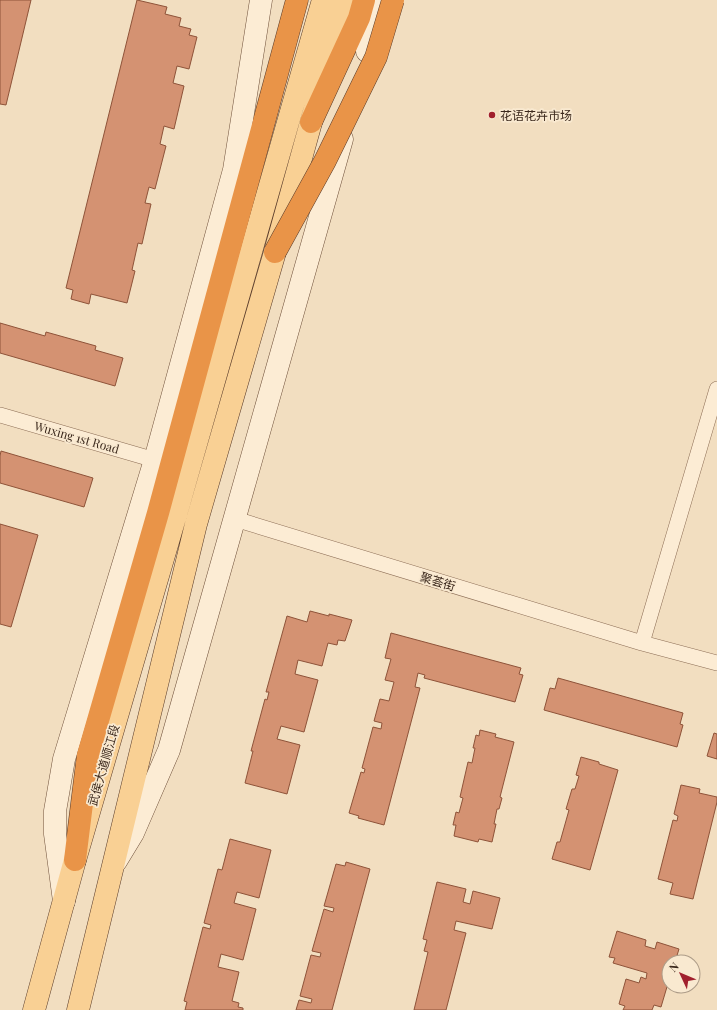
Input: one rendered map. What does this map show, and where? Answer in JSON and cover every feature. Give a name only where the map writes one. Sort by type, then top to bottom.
[{"type":"highway","points":[[310,122],[359,18],[364,0]]},
{"type":"highway","points":[[275,252],[325,161],[376,57],[393,0]]},
{"type":"highway","points":[[75,860],[88,755],[166,517],[296,3]]},
{"type":"main road","points":[[166,517],[323,0]]},
{"type":"main road","points":[[84,1006],[115,862],[196,524],[275,252],[345,0]]},
{"type":"main road","points":[[34,1010],[75,860]]},
{"type":"street","points":[[64,902],[55,834],[56,812],[64,759],[155,460],[234,170],[261,0]]},
{"type":"street","points":[[115,862],[133,834],[169,750],[381,0]]},
{"type":"street","points":[[642,643],[717,389]]},
{"type":"street","name":"Wuxing 1st Road","points":[[0,415],[155,460]]},
{"type":"street","name":"聚荟街","points":[[235,519],[642,643],[717,663]]},
{"type":"building","points":[[0,0],[31,0],[6,105],[0,104]]},
{"type":"building","points":[[137,0],[167,7],[165,14],[181,18],[179,26],[191,29],[189,35],[197,37],[189,69],[177,66],[173,83],[184,86],[174,129],[164,126],[160,144],[166,146],[155,189],[149,187],[145,203],[151,204],[142,244],[138,243],[132,270],[135,271],[127,303],[91,294],[89,304],[71,299],[73,290],[66,288]]},
{"type":"building","points":[[0,323],[45,336],[46,332],[96,346],[95,350],[123,358],[115,386],[0,353]]},
{"type":"building","points":[[1,451],[93,478],[84,507],[0,483]]},
{"type":"building","points":[[0,524],[38,535],[11,627],[0,624]]},
{"type":"building","points":[[310,611],[352,620],[345,641],[338,640],[337,645],[328,643],[322,666],[298,660],[295,674],[318,680],[304,732],[281,726],[277,739],[300,745],[287,794],[245,783],[253,751],[251,751],[265,699],[267,700],[269,692],[266,692],[287,616],[307,622]]},
{"type":"building","points":[[391,633],[521,668],[519,674],[523,675],[515,702],[424,678],[425,675],[418,673],[415,687],[420,688],[384,825],[358,818],[359,816],[349,813],[361,772],[364,773],[365,769],[362,768],[373,727],[381,729],[382,723],[374,721],[380,699],[389,701],[394,682],[385,680],[391,659],[385,658]]},
{"type":"building","points":[[558,678],[683,713],[680,724],[683,725],[677,747],[544,710],[550,688],[555,689]]},
{"type":"building","points":[[480,730],[496,734],[495,737],[514,742],[500,797],[502,798],[499,809],[497,809],[494,824],[496,824],[492,842],[479,839],[478,842],[454,836],[456,825],[453,825],[456,812],[459,813],[463,798],[460,797],[468,762],[472,763],[476,735],[479,736]]},
{"type":"building","points":[[714,733],[717,734],[717,759],[707,756]]},
{"type":"building","points":[[581,757],[599,762],[599,764],[618,770],[590,870],[552,859],[557,842],[560,842],[569,810],[566,809],[572,789],[575,789],[579,776],[576,775]]},
{"type":"building","points":[[681,785],[700,789],[699,793],[717,797],[693,899],[670,894],[673,883],[658,879],[673,820],[677,821],[678,816],[674,814]]},
{"type":"building","points":[[230,839],[271,850],[259,898],[237,892],[234,903],[256,909],[243,960],[221,954],[218,967],[239,972],[232,1001],[239,1003],[238,1007],[243,1008],[243,1010],[185,1010],[187,1002],[184,1001],[203,927],[210,929],[211,925],[204,923],[218,869],[222,870]]},
{"type":"building","points":[[346,862],[370,869],[332,1010],[296,1010],[299,1000],[311,1003],[312,999],[300,996],[311,955],[320,957],[321,953],[312,951],[324,909],[333,912],[334,908],[324,906],[336,864],[345,866]]},
{"type":"building","points":[[437,882],[466,889],[463,902],[470,904],[473,891],[500,898],[492,929],[456,921],[454,930],[466,933],[446,1010],[414,1010],[428,952],[424,951],[427,940],[423,939]]},
{"type":"building","points":[[617,931],[646,940],[645,946],[655,949],[657,942],[679,949],[677,954],[661,954],[661,994],[665,994],[661,1007],[654,1005],[652,1010],[623,1010],[625,1006],[619,1004],[626,979],[639,983],[641,977],[646,979],[647,973],[613,963],[615,958],[609,957]]},
{"type":"place","name":"花语花卉市场","points":[[492,115]]}]
